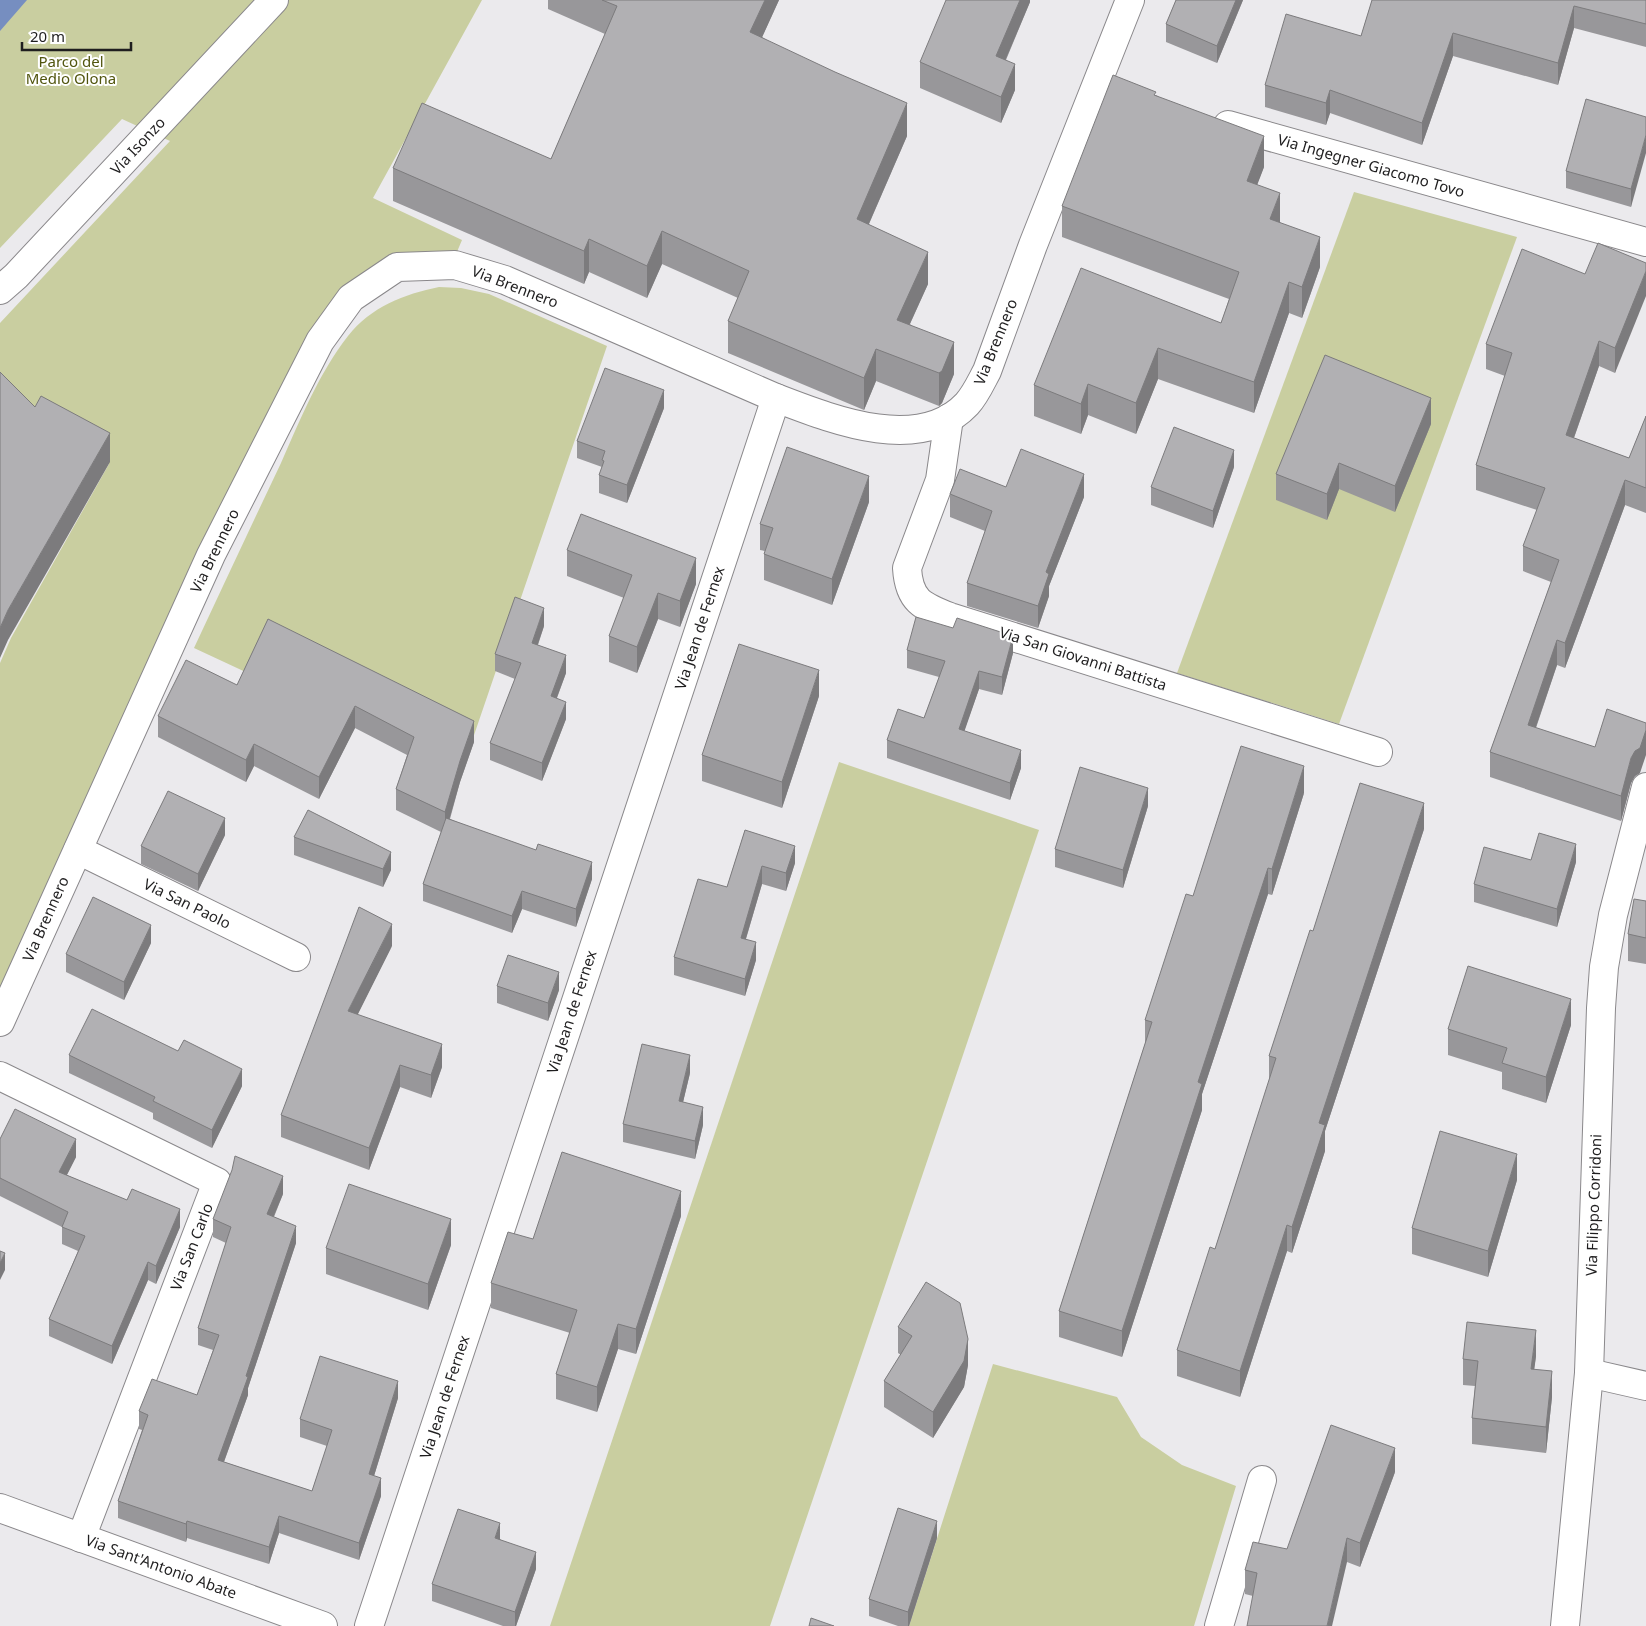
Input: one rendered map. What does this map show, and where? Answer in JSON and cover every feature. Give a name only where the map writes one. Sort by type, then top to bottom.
[{"type":"street","name":"Via Isonzo","points":[[0,290],[16,276],[274,0]]},
{"type":"street","name":"Via Brennero","points":[[0,1022],[211,555],[320,341],[351,298],[398,267],[455,265],[505,280],[813,413],[882,430],[905,431],[926,427],[949,418],[967,404],[979,388],[1033,245],[1112,82],[1130,0]]},
{"type":"street","name":"Via Ingegner Giacomo Tovo","points":[[1206,118],[1646,242]]},
{"type":"street","name":"Via Jean de Fernex","points":[[369,1626],[776,398]]},
{"type":"street","name":"Via San Giovanni Battista","points":[[949,418],[940,480],[907,568],[908,584],[914,597],[929,609],[1378,752]]},
{"type":"street","name":"Via Filippo Corridoni","points":[[1565,1626],[1589,1373],[1600,1008],[1604,967],[1613,915],[1646,787]]},
{"type":"street","name":"Via San Paolo","points":[[78,850],[296,957]]},
{"type":"street","name":"Via San Carlo","points":[[0,1076],[217,1182],[81,1538]]},
{"type":"street","points":[[1589,1373],[1646,1386]]},
{"type":"street","points":[[1219,1626],[1262,1480]]},
{"type":"street","name":"Via Sant'Antonio Abate","points":[[0,1508],[323,1626]]},
{"type":"green space","name":"Parco del Medio Olona","points":[[0,0],[482,0],[373,198],[462,240],[451,266],[397,267],[351,298],[0,1019],[0,663],[11,638],[109,464],[0,392],[0,323],[170,141],[122,119],[0,248]]},
{"type":"green space","points":[[1354,192],[1517,237],[1339,724],[1177,673]]},
{"type":"green space","points":[[439,287],[461,288],[489,294],[607,346],[472,741],[252,675],[194,648],[295,430],[328,365],[338,350],[357,326],[389,303]]},
{"type":"green space","points":[[839,762],[1039,830],[770,1626],[550,1626]]},
{"type":"green space","points":[[993,1364],[1117,1397],[1141,1437],[1182,1465],[1236,1486],[1194,1626],[909,1626]]},
{"type":"water","points":[[0,0],[27,0],[0,31]]},
{"type":"building","points":[[602,0],[765,0],[750,32],[907,103],[857,219],[928,252],[897,320],[954,342],[942,371],[939,373],[876,349],[864,378],[728,321],[749,271],[662,231],[647,266],[589,239],[584,251],[393,168],[422,103],[551,159],[617,6]]},
{"type":"building","points":[[946,0],[1020,0],[996,56],[1015,64],[1001,97],[920,62]]},
{"type":"building","points":[[1176,0],[1236,0],[1217,46],[1166,24]]},
{"type":"building","points":[[1372,0],[1646,0],[1646,24],[1574,6],[1558,63],[1453,33],[1422,123],[1330,90],[1326,103],[1265,85],[1286,14],[1361,36]]},
{"type":"building","points":[[1113,75],[1156,92],[1154,95],[1264,136],[1247,181],[1280,193],[1270,219],[1320,237],[1302,287],[1289,282],[1254,382],[1158,348],[1136,403],[1088,384],[1081,404],[1034,385],[1081,268],[1221,323],[1239,272],[1062,206]]},
{"type":"building","points":[[1586,99],[1646,117],[1646,135],[1631,189],[1566,171]]},
{"type":"building","points":[[1598,243],[1646,263],[1646,271],[1615,348],[1599,341],[1566,435],[1629,458],[1646,416],[1646,488],[1625,480],[1565,643],[1557,640],[1528,725],[1595,747],[1607,709],[1646,723],[1646,730],[1640,748],[1635,751],[1631,758],[1621,796],[1490,752],[1559,560],[1523,546],[1545,488],[1476,465],[1512,353],[1486,344],[1522,249],[1585,274]]},
{"type":"building","points":[[1325,355],[1431,398],[1395,486],[1339,463],[1327,494],[1276,474]]},
{"type":"building","points":[[605,368],[664,390],[627,485],[599,475],[605,451],[577,441]]},
{"type":"building","points":[[0,372],[35,407],[41,396],[110,433],[8,610],[0,628]]},
{"type":"building","points":[[1174,427],[1234,450],[1213,511],[1151,487]]},
{"type":"building","points":[[787,447],[869,476],[832,579],[764,554],[773,528],[760,524]]},
{"type":"building","points":[[1021,449],[1084,474],[1046,572],[1049,574],[1038,606],[967,583],[992,511],[950,494],[960,469],[1006,487]]},
{"type":"building","points":[[581,514],[696,558],[680,601],[658,593],[637,647],[609,636],[632,575],[567,550]]},
{"type":"building","points":[[515,597],[544,608],[532,643],[566,655],[551,696],[566,702],[542,763],[490,743],[521,663],[495,654]]},
{"type":"building","points":[[916,617],[953,628],[957,618],[1013,636],[1002,677],[979,671],[959,729],[1021,750],[1010,783],[887,740],[898,709],[924,718],[945,661],[907,650]]},
{"type":"building","points":[[268,619],[474,721],[445,812],[396,789],[414,737],[355,706],[319,777],[254,744],[246,760],[158,716],[186,660],[237,685]]},
{"type":"building","points":[[739,644],[819,670],[782,782],[702,755]]},
{"type":"building","points":[[1241,746],[1304,766],[1272,869],[1268,868],[1198,1082],[1202,1084],[1122,1331],[1059,1311],[1152,1022],[1145,1020],[1186,894],[1193,896]]},
{"type":"building","points":[[1080,767],[1148,788],[1123,870],[1055,849]]},
{"type":"building","points":[[1360,783],[1424,803],[1319,1123],[1325,1125],[1292,1227],[1287,1225],[1240,1371],[1177,1350],[1210,1247],[1215,1249],[1276,1058],[1269,1056],[1310,930],[1313,931]]},
{"type":"building","points":[[168,791],[225,818],[198,874],[141,846]]},
{"type":"building","points":[[308,810],[391,852],[383,869],[294,837]]},
{"type":"building","points":[[446,818],[536,850],[538,844],[592,862],[576,909],[522,891],[512,916],[423,884]]},
{"type":"building","points":[[745,830],[795,846],[786,873],[762,866],[741,938],[756,942],[745,979],[674,957],[698,879],[727,887]]},
{"type":"building","points":[[1539,833],[1576,844],[1557,909],[1474,884],[1484,847],[1531,860]]},
{"type":"building","points":[[93,897],[151,925],[124,982],[66,954]]},
{"type":"building","points":[[1634,899],[1646,901],[1646,938],[1628,934]]},
{"type":"building","points":[[359,907],[392,924],[348,1011],[442,1044],[431,1075],[400,1065],[369,1148],[281,1115]]},
{"type":"building","points":[[508,955],[559,972],[548,1003],[497,986]]},
{"type":"building","points":[[1468,966],[1571,999],[1546,1077],[1502,1063],[1507,1048],[1448,1029]]},
{"type":"building","points":[[92,1009],[178,1051],[184,1040],[242,1069],[212,1130],[153,1101],[155,1097],[69,1055]]},
{"type":"building","points":[[642,1044],[690,1055],[679,1101],[703,1107],[695,1141],[623,1124]]},
{"type":"building","points":[[15,1109],[76,1139],[59,1172],[127,1200],[132,1189],[180,1209],[156,1266],[148,1262],[112,1346],[49,1319],[85,1236],[62,1227],[68,1212],[0,1178],[0,1139]]},
{"type":"building","points":[[1440,1131],[1517,1154],[1488,1251],[1412,1228]]},
{"type":"building","points":[[562,1152],[681,1191],[636,1329],[618,1324],[597,1387],[556,1374],[577,1310],[491,1283],[508,1232],[533,1239]]},
{"type":"building","points":[[235,1156],[283,1176],[267,1214],[296,1226],[246,1376],[248,1377],[218,1460],[312,1491],[332,1430],[300,1419],[320,1356],[398,1381],[369,1474],[381,1478],[359,1543],[279,1516],[269,1547],[187,1521],[186,1524],[118,1501],[148,1415],[139,1411],[152,1379],[197,1395],[219,1335],[198,1328],[231,1227],[213,1219],[232,1170]]},
{"type":"building","points":[[349,1184],[451,1219],[428,1284],[326,1248]]},
{"type":"building","points":[[0,1251],[5,1253],[0,1263]]},
{"type":"building","points":[[926,1282],[960,1303],[968,1339],[964,1361],[933,1412],[884,1381],[912,1336],[898,1327]]},
{"type":"building","points":[[1467,1322],[1536,1330],[1531,1369],[1552,1371],[1546,1427],[1472,1418],[1478,1361],[1463,1359]]},
{"type":"building","points":[[1331,1425],[1395,1448],[1360,1543],[1347,1538],[1327,1626],[1247,1626],[1257,1573],[1245,1570],[1253,1542],[1287,1549]]},
{"type":"building","points":[[898,1508],[937,1521],[908,1612],[869,1599]]},
{"type":"building","points":[[458,1509],[500,1523],[495,1538],[536,1552],[515,1612],[432,1584]]},
{"type":"building","points":[[811,1618],[834,1626],[809,1626]]}]
